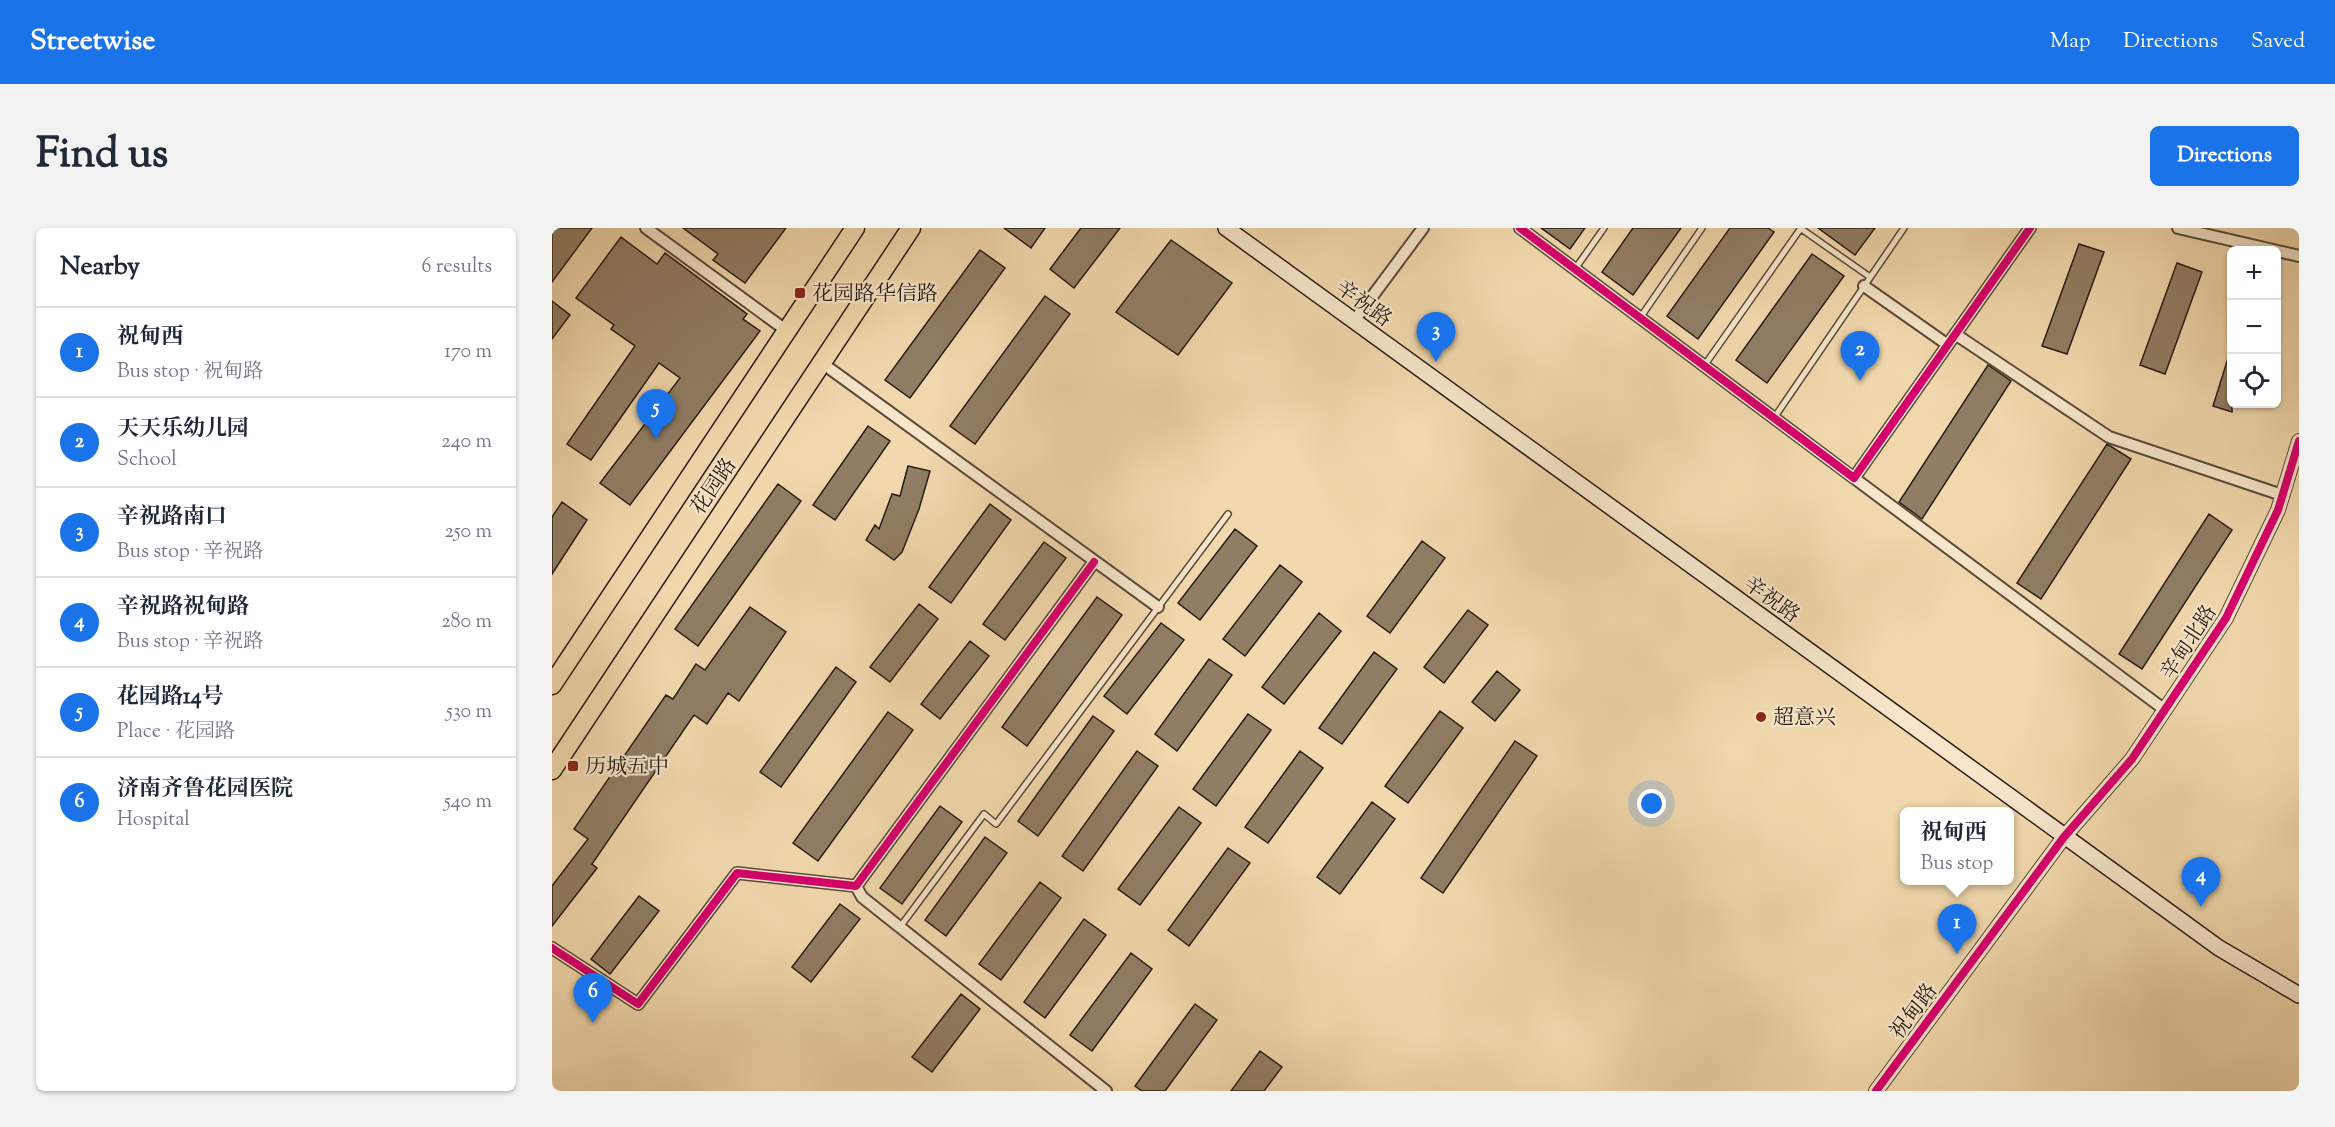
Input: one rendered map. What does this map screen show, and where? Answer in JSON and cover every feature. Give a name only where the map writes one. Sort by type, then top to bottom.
[{"type":"main road","name":"花园路","points":[[552,685],[855,228]]},
{"type":"main road","name":"花园路","points":[[552,770],[911,228]]},
{"type":"main road","name":"辛祝路","points":[[1226,228],[2219,948],[2299,994]]},
{"type":"street","points":[[646,228],[787,331]]},
{"type":"street","points":[[1354,321],[1423,228]]},
{"type":"street","points":[[1520,228],[2165,710]]},
{"type":"street","points":[[1854,478],[2030,228]]},
{"type":"street","points":[[2178,228],[2299,256]]},
{"type":"street","points":[[2229,240],[2233,228]]},
{"type":"street","points":[[1867,281],[1948,345]]},
{"type":"street","points":[[1955,334],[2109,437],[2282,495]]},
{"type":"street","points":[[822,363],[1158,608]]},
{"type":"street","name":"辛甸北路","points":[[2064,837],[2132,759],[2226,618],[2282,495],[2299,441]]},
{"type":"street","points":[[856,886],[1094,562]]},
{"type":"street","name":"祝甸路","points":[[1876,1091],[2064,837]]},
{"type":"street","points":[[552,948],[638,1004],[737,873],[856,886]]},
{"type":"street","points":[[856,886],[862,897],[1106,1091]]},
{"type":"lane","points":[[1575,269],[1604,228]]},
{"type":"lane","points":[[1640,318],[1702,228]]},
{"type":"lane","points":[[1704,366],[1800,228],[1867,281]]},
{"type":"lane","points":[[1774,418],[1904,228]]},
{"type":"lane","points":[[900,927],[984,814],[996,824],[1228,514]]},
{"type":"building","points":[[552,228],[592,228],[552,282]]},
{"type":"building","points":[[683,228],[786,228],[745,283],[713,260],[718,254]]},
{"type":"building","points":[[1004,228],[1045,228],[1031,248]]},
{"type":"building","points":[[1081,228],[1120,228],[1074,288],[1050,269]]},
{"type":"building","points":[[1541,228],[1585,228],[1570,249]]},
{"type":"building","points":[[1633,228],[1681,228],[1633,295],[1602,272]]},
{"type":"building","points":[[1730,228],[1768,228],[1774,232],[1698,339],[1667,316]]},
{"type":"building","points":[[1818,228],[1875,228],[1855,255]]},
{"type":"building","points":[[621,237],[657,264],[665,253],[747,314],[743,319],[760,331],[630,505],[600,483],[680,378],[659,363],[591,460],[567,444],[635,346],[611,329],[614,325],[576,298]]},
{"type":"building","points":[[1171,240],[1232,283],[1178,355],[1116,312]]},
{"type":"building","points":[[2079,244],[2104,252],[2067,354],[2042,346]]},
{"type":"building","points":[[980,250],[1005,268],[910,398],[885,380]]},
{"type":"building","points":[[1812,254],[1844,276],[1767,383],[1736,360]]},
{"type":"building","points":[[2177,263],[2202,272],[2165,374],[2140,365]]},
{"type":"building","points":[[1045,296],[1070,314],[975,444],[950,426]]},
{"type":"building","points":[[552,301],[570,315],[552,339]]},
{"type":"building","points":[[2227,361],[2227,408],[2232,408],[2232,412],[2213,406]]},
{"type":"building","points":[[1988,365],[2011,381],[1922,519],[1899,502]]},
{"type":"building","points":[[868,426],[890,441],[835,520],[813,505]]},
{"type":"building","points":[[2107,444],[2131,459],[2041,599],[2017,583]]},
{"type":"building","points":[[908,466],[930,471],[919,509],[902,552],[894,560],[866,540],[875,525],[879,529],[892,494],[900,496]]},
{"type":"building","points":[[778,484],[801,501],[698,646],[675,629]]},
{"type":"building","points":[[562,502],[587,520],[552,574],[552,517]]},
{"type":"building","points":[[990,504],[1011,520],[951,603],[929,587]]},
{"type":"building","points":[[2209,514],[2232,530],[2142,669],[2119,654]]},
{"type":"building","points":[[1235,529],[1257,546],[1200,620],[1178,603]]},
{"type":"building","points":[[1422,541],[1445,558],[1390,633],[1367,616]]},
{"type":"building","points":[[1044,542],[1066,558],[1005,640],[983,624]]},
{"type":"building","points":[[1280,565],[1302,582],[1245,656],[1223,639]]},
{"type":"building","points":[[1097,597],[1122,615],[1027,746],[1002,727]]},
{"type":"building","points":[[919,604],[938,619],[890,682],[870,667]]},
{"type":"building","points":[[750,607],[786,632],[739,701],[728,693],[707,724],[694,715],[592,864],[597,868],[552,926],[552,886],[588,839],[574,829],[666,695],[673,699],[696,664],[705,670]]},
{"type":"building","points":[[1468,610],[1488,625],[1444,683],[1424,667]]},
{"type":"building","points":[[1319,613],[1341,631],[1284,704],[1262,687]]},
{"type":"building","points":[[1161,623],[1184,640],[1127,714],[1104,696]]},
{"type":"building","points":[[970,641],[989,656],[940,719],[921,704]]},
{"type":"building","points":[[1374,652],[1397,669],[1342,744],[1319,728]]},
{"type":"building","points":[[1209,659],[1232,675],[1177,751],[1155,734]]},
{"type":"building","points":[[836,667],[856,682],[781,787],[760,772]]},
{"type":"building","points":[[1497,671],[1520,690],[1495,721],[1472,702]]},
{"type":"building","points":[[1440,711],[1463,728],[1408,803],[1385,786]]},
{"type":"building","points":[[888,712],[913,730],[818,861],[793,843]]},
{"type":"building","points":[[1248,714],[1271,730],[1216,806],[1193,789]]},
{"type":"building","points":[[1093,716],[1114,731],[1038,836],[1018,821]]},
{"type":"building","points":[[1515,741],[1537,756],[1443,893],[1421,878]]},
{"type":"building","points":[[1137,751],[1158,766],[1083,871],[1062,856]]},
{"type":"building","points":[[1300,751],[1323,768],[1268,843],[1245,827]]},
{"type":"building","points":[[1372,802],[1395,819],[1340,894],[1317,877]]},
{"type":"building","points":[[940,806],[962,822],[902,904],[880,888]]},
{"type":"building","points":[[1179,807],[1201,823],[1140,905],[1118,889]]},
{"type":"building","points":[[985,837],[1007,853],[946,936],[925,920]]},
{"type":"building","points":[[1228,848],[1250,863],[1189,946],[1168,930]]},
{"type":"building","points":[[1040,882],[1061,898],[1001,980],[979,964]]},
{"type":"building","points":[[639,896],[659,911],[610,974],[591,959]]},
{"type":"building","points":[[840,904],[860,919],[811,982],[792,967]]},
{"type":"building","points":[[1084,919],[1106,935],[1045,1018],[1024,1002]]},
{"type":"building","points":[[1131,953],[1152,969],[1092,1051],[1070,1035]]},
{"type":"building","points":[[961,994],[980,1009],[932,1072],[912,1057]]},
{"type":"building","points":[[1195,1004],[1217,1020],[1165,1091],[1142,1091],[1135,1086]]},
{"type":"building","points":[[1260,1051],[1282,1067],[1264,1091],[1231,1091]]},
{"type":"cycle path","points":[[1520,228],[1854,478],[2030,228]]},
{"type":"cycle path","points":[[1876,1091],[2064,837],[2132,759],[2226,618],[2278,510],[2299,441]]},
{"type":"cycle path","points":[[552,948],[638,1004],[737,873],[856,886],[1094,562]]},
{"type":"place","name":"花园路华信路","points":[[800,293]]},
{"type":"place","name":"辛祝路南口","points":[[1436,362]]},
{"type":"place","name":"天天乐幼儿园","points":[[1860,381]]},
{"type":"place","name":"花园路14号","points":[[656,439]]},
{"type":"place","name":"超意兴","points":[[1761,717]]},
{"type":"place","name":"历城五中","points":[[573,766]]},
{"type":"place","name":"辛祝路祝甸路","points":[[2201,907]]},
{"type":"place","name":"祝甸西","points":[[1957,954]]},
{"type":"place","name":"济南齐鲁花园医院","points":[[593,1023]]}]
